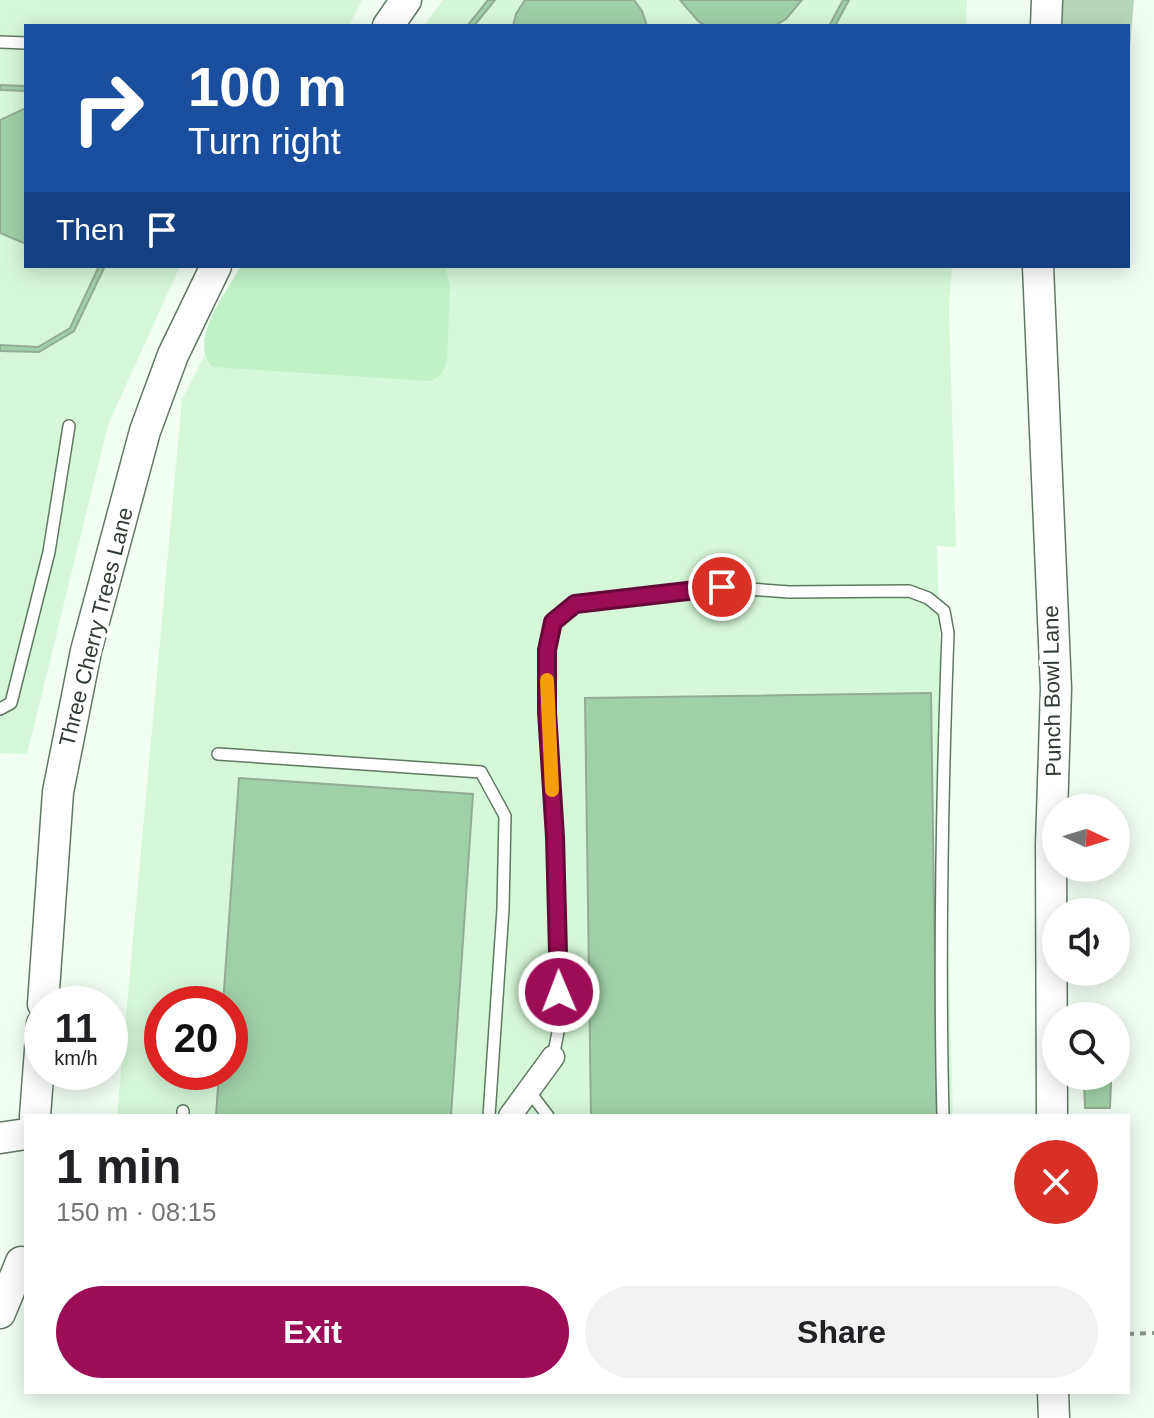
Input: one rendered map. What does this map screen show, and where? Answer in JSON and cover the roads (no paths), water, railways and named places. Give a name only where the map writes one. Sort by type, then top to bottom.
[{"type":"street","points":[[389,24],[406,0]]},
{"type":"street","points":[[1046,24],[1047,0]]},
{"type":"street","name":"Three Cherry Trees Lane","points":[[44,986],[58,792],[86,651],[145,431],[173,355],[215,268]]},
{"type":"street","name":"Punch Bowl Lane","points":[[1038,268],[1045,492],[1056,689],[1051,845],[1052,1114]]},
{"type":"street","points":[[512,1114],[553,1057]]},
{"type":"street","points":[[35,1114],[37,1090]]},
{"type":"street","points":[[0,1138],[24,1134]]},
{"type":"street","points":[[0,1313],[16,1260]]},
{"type":"street","points":[[1053,1394],[1054,1418]]},
{"type":"lane","points":[[0,42],[24,43]]},
{"type":"lane","points":[[0,709],[11,703],[49,552],[69,426]]},
{"type":"lane","points":[[553,1057],[560,1022],[555,837],[547,712],[547,650],[553,622],[575,604],[722,587],[789,592],[909,591],[928,598],[944,611],[948,633],[942,818],[940,1020],[943,1114]]},
{"type":"lane","points":[[218,754],[481,772],[505,816],[503,909],[489,1114]]},
{"type":"lane","points":[[529,1091],[546,1114]]}]
